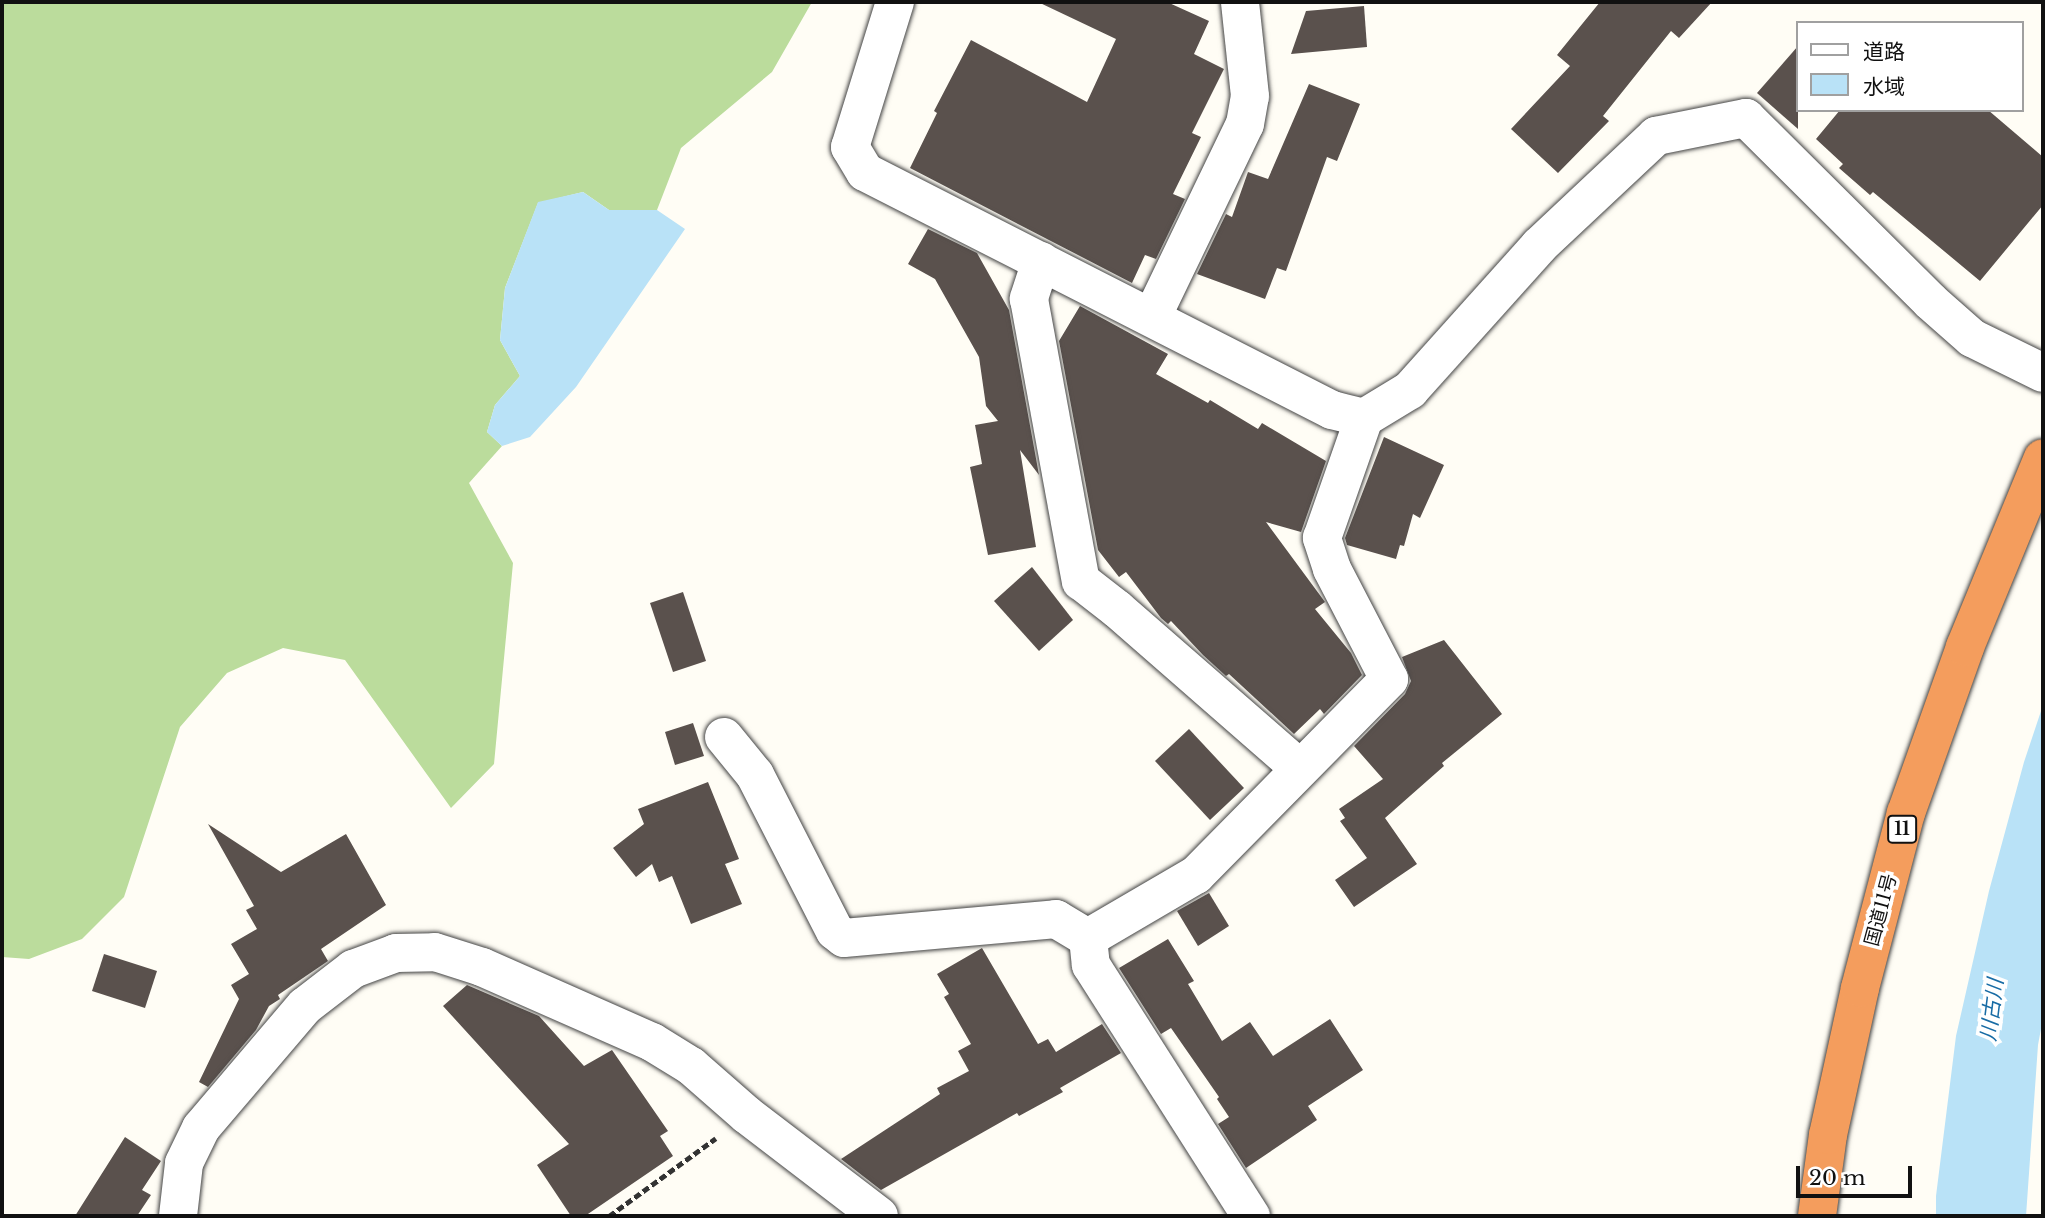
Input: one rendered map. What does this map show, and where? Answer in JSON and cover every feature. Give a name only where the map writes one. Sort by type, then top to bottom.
[{"type":"highway","name":"国道11号","points":[[1817,1216],[1834,1108],[1860,988],[1906,813],[1965,647],[2043,458]]},
{"type":"street","points":[[895,2],[850,148],[864,172],[1332,410],[1364,418]]},
{"type":"street","points":[[1152,317],[1245,124],[1250,96],[1240,2]]},
{"type":"street","points":[[1088,939],[1196,875],[1389,679],[1332,569],[1322,538],[1364,418],[1410,390],[1539,246],[1656,136],[1746,118],[1930,301],[1972,338],[2043,373]]},
{"type":"street","points":[[1041,261],[1029,299],[1081,581],[1117,609],[1299,768]]},
{"type":"street","points":[[724,737],[755,775],[835,930],[844,938],[1056,919],[1088,939]]},
{"type":"street","points":[[1088,939],[1091,965],[1251,1216]]},
{"type":"street","points":[[178,1216],[184,1163],[201,1128],[305,1006],[353,969],[396,953],[435,952],[482,967],[652,1042],[691,1066],[747,1115],[879,1216]]},
{"type":"path","points":[[609,1216],[747,1115]]},
{"type":"green space","points":[[2,2],[812,2],[772,72],[681,148],[657,210],[609,210],[583,192],[538,203],[505,288],[500,340],[520,376],[495,405],[487,432],[502,446],[469,483],[513,563],[494,764],[451,808],[345,660],[283,648],[227,673],[180,727],[124,897],[82,939],[29,959],[2,957]]},
{"type":"water","points":[[583,192],[609,210],[657,210],[685,229],[576,387],[530,437],[502,446],[487,432],[495,405],[520,376],[500,340],[505,288],[538,202]]},
{"type":"water","name":"川古川","points":[[2043,705],[2043,1018],[2038,1045],[2026,1216],[1936,1216],[1936,1196],[1956,1036],[1989,891],[2024,762]]},
{"type":"building","points":[[1038,2],[1167,2],[1209,21],[1194,54],[1224,69],[1192,133],[1201,137],[1173,194],[1185,199],[1156,259],[1145,255],[1132,283],[910,168],[937,113],[934,111],[971,40],[1087,102],[1116,39]]},
{"type":"building","points":[[1600,2],[1712,2],[1679,38],[1671,31],[1603,116],[1609,121],[1558,173],[1511,129],[1570,66],[1557,55]]},
{"type":"building","points":[[1364,6],[1367,47],[1291,54],[1306,11]]},
{"type":"building","points":[[1797,47],[1798,129],[1757,93]]},
{"type":"building","points":[[1309,84],[1360,104],[1337,161],[1327,157],[1286,271],[1277,268],[1265,299],[1197,274],[1226,214],[1232,217],[1248,172],[1268,179]]},
{"type":"building","points":[[1838,112],[1990,112],[2043,157],[2043,205],[1980,281],[1873,192],[1870,195],[1839,168],[1843,164],[1816,139]]},
{"type":"building","points":[[928,229],[977,253],[1009,310],[1039,475],[1020,450],[1036,547],[988,555],[970,467],[982,464],[975,425],[998,421],[986,406],[979,357],[935,279],[908,264]]},
{"type":"building","points":[[1080,306],[1168,354],[1156,374],[1208,403],[1210,400],[1258,429],[1262,423],[1326,461],[1301,532],[1266,522],[1325,602],[1315,609],[1351,653],[1362,675],[1324,714],[1320,709],[1294,734],[1229,674],[1226,676],[1203,655],[1171,621],[1168,624],[1161,618],[1126,572],[1119,577],[1098,550],[1059,341]]},
{"type":"building","points":[[1384,437],[1444,465],[1420,518],[1413,514],[1404,546],[1400,545],[1396,559],[1347,545],[1345,538]]},
{"type":"building","points":[[1032,567],[1073,620],[1039,651],[994,601]]},
{"type":"building","points":[[683,592],[706,661],[673,672],[650,603]]},
{"type":"building","points":[[1444,640],[1502,714],[1442,763],[1444,766],[1385,818],[1417,864],[1354,907],[1335,880],[1367,858],[1340,821],[1345,818],[1339,809],[1383,779],[1354,746],[1405,694],[1411,681],[1402,657]]},
{"type":"building","points":[[693,723],[704,756],[675,765],[665,732]]},
{"type":"building","points":[[1189,729],[1244,788],[1210,820],[1155,761]]},
{"type":"building","points":[[708,782],[739,859],[725,864],[742,904],[691,924],[672,876],[659,882],[652,864],[636,877],[613,848],[644,824],[638,809]]},
{"type":"building","points":[[208,824],[281,872],[346,834],[386,905],[321,949],[328,961],[278,995],[280,999],[269,1006],[256,1030],[208,1087],[199,1082],[239,999],[231,985],[249,974],[231,944],[257,929],[246,910],[254,906]]},
{"type":"building","points":[[1209,893],[1229,926],[1198,946],[1177,911]]},
{"type":"building","points":[[1168,939],[1194,981],[1188,984],[1222,1041],[1250,1022],[1273,1056],[1330,1019],[1363,1070],[1308,1106],[1317,1120],[1246,1168],[1218,1124],[1229,1117],[1217,1099],[1219,1097],[1171,1028],[1161,1034],[1119,968]]},
{"type":"building","points":[[982,948],[1038,1044],[1048,1039],[1056,1052],[1102,1024],[1121,1053],[1060,1088],[1063,1092],[1019,1116],[1017,1113],[881,1190],[841,1159],[940,1094],[937,1088],[969,1071],[958,1051],[971,1044],[944,997],[949,994],[937,974]]},
{"type":"building","points":[[104,954],[157,971],[145,1008],[92,991]]},
{"type":"building","points":[[467,985],[539,1016],[584,1066],[612,1050],[668,1131],[660,1136],[673,1156],[585,1216],[571,1216],[537,1165],[569,1144],[443,1006]]},
{"type":"building","points":[[125,1137],[161,1161],[142,1190],[151,1195],[137,1216],[75,1216]]}]
